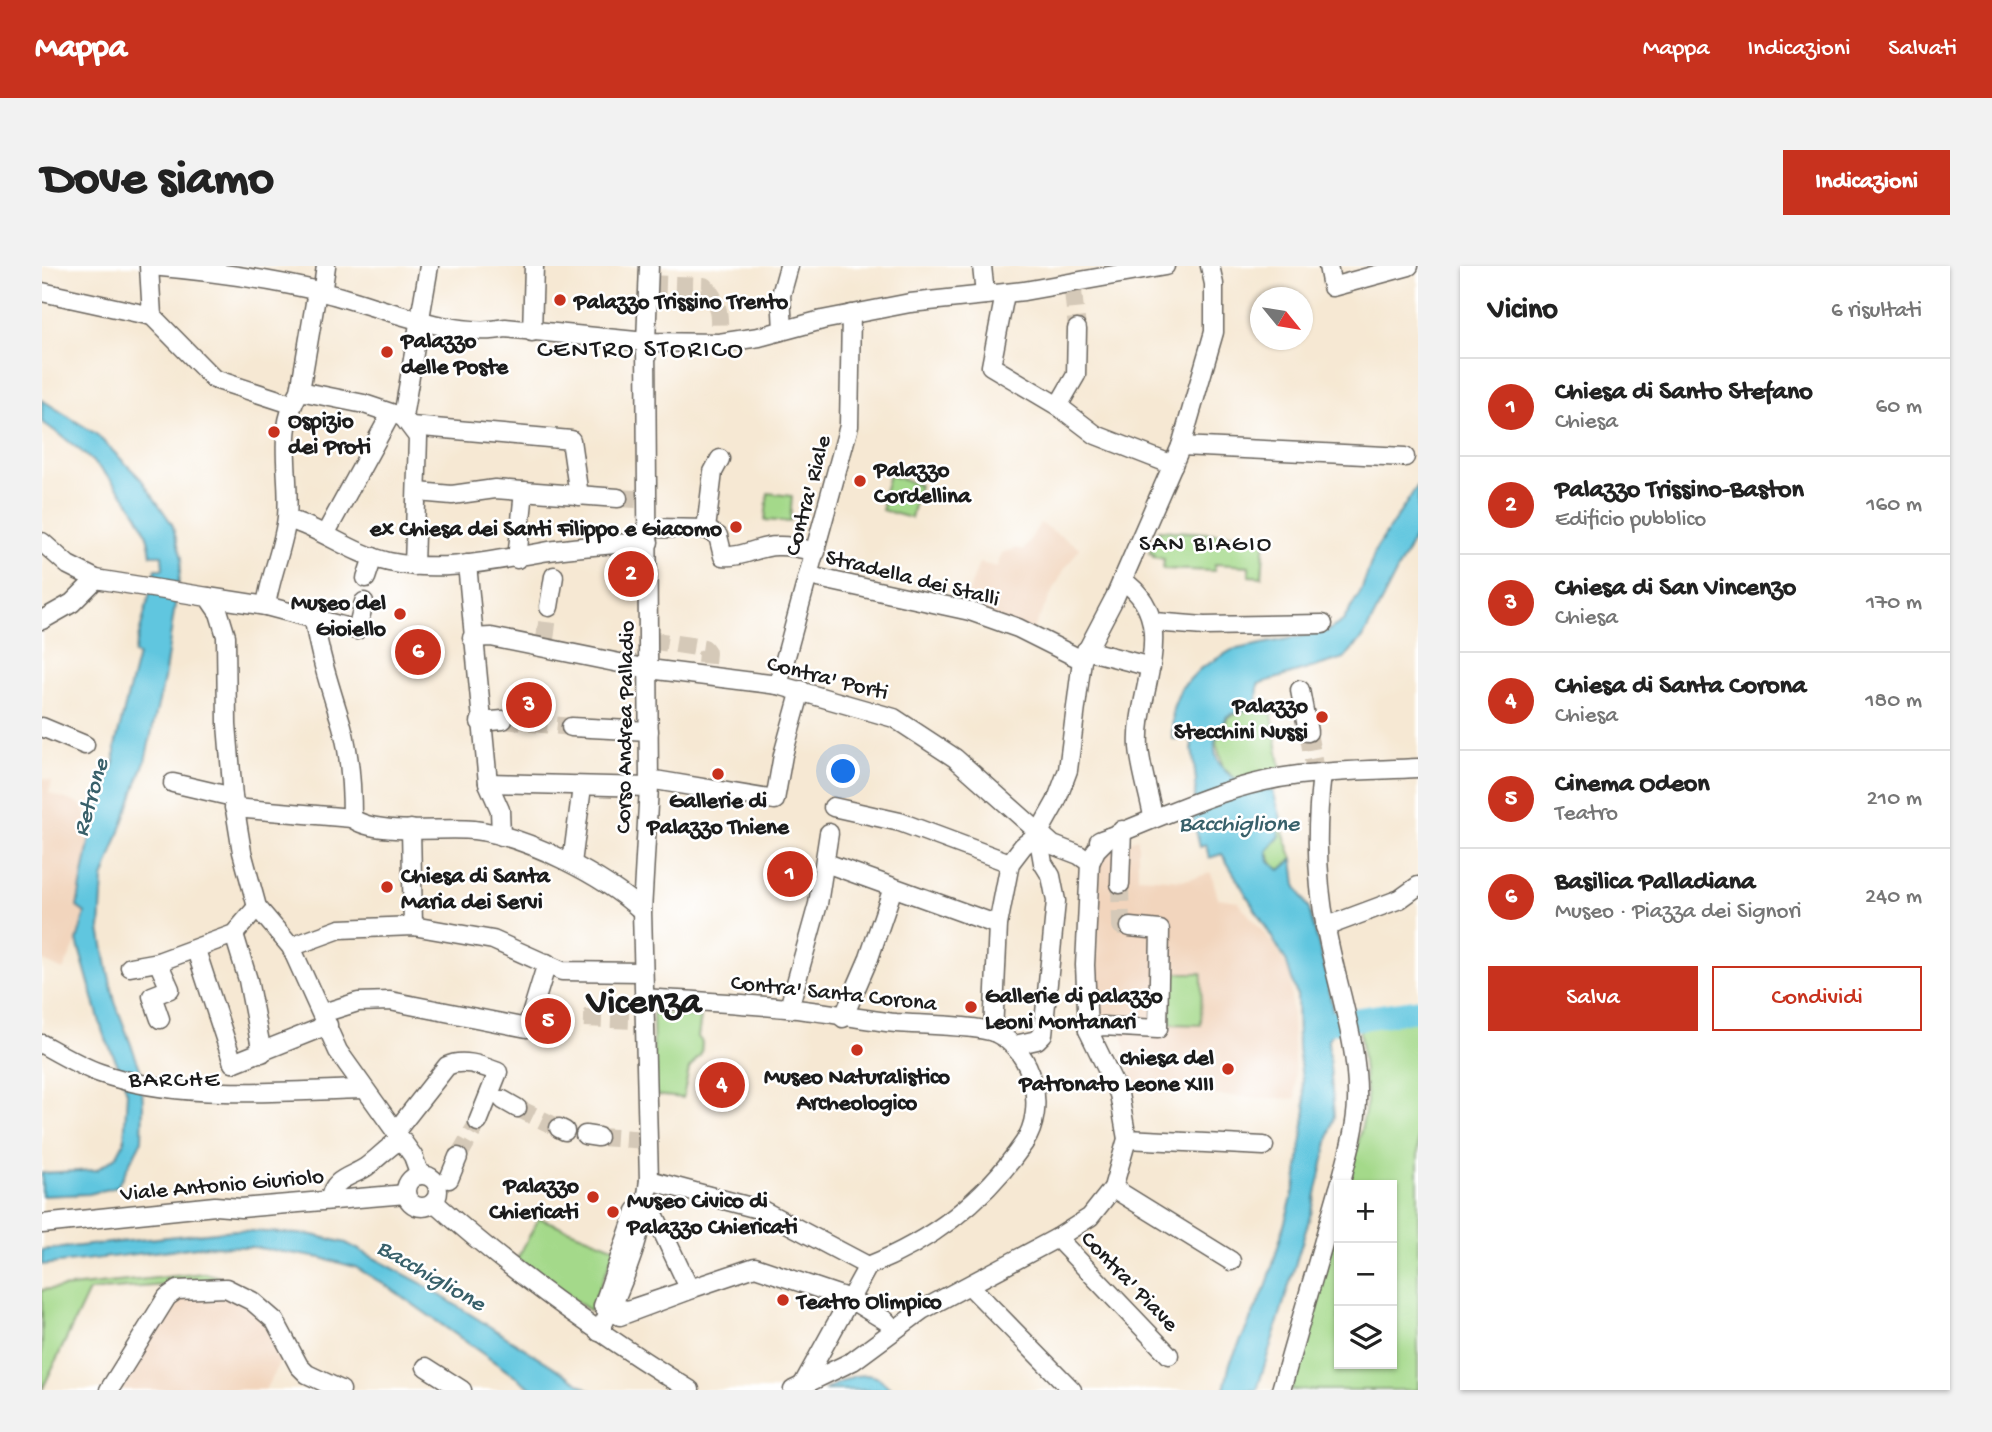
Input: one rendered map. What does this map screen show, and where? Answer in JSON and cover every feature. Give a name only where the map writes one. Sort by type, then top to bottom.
[{"type":"street","points":[[152,316],[150,266],[226,273],[320,291],[420,319],[485,333],[505,328],[646,342],[719,343],[851,314],[985,295],[1073,287],[1165,266]]},
{"type":"street","points":[[266,606],[289,519],[284,460],[316,297],[326,266]]},
{"type":"street","points":[[333,534],[402,419],[429,266]]},
{"type":"street","points":[[532,332],[534,266]]},
{"type":"street","name":"Corso Andrea Palladio","points":[[599,1332],[611,1309],[645,1214],[649,1180],[639,1021],[643,998],[642,911],[649,783],[652,531],[643,501],[649,266]]},
{"type":"street","points":[[783,330],[780,304],[789,266]]},
{"type":"street","points":[[982,266],[985,295]]},
{"type":"street","points":[[993,1032],[998,925],[1010,863],[1023,846],[1038,834],[1068,770],[1084,655],[1122,580],[1181,446],[1214,332],[1214,284],[1210,266]]},
{"type":"street","points":[[1328,266],[1332,288],[1409,266]]},
{"type":"street","points":[[42,292],[152,316],[214,379],[295,398],[364,404],[402,419],[571,440],[579,496]]},
{"type":"street","points":[[1005,294],[990,366],[1058,406],[1096,435],[1173,465]]},
{"type":"street","name":"Contra' Riale","points":[[778,685],[849,426],[851,314]]},
{"type":"street","points":[[1058,406],[1076,375],[1077,330]]},
{"type":"street","points":[[402,419],[418,436],[415,563]]},
{"type":"street","points":[[1181,446],[1405,457]]},
{"type":"street","points":[[706,529],[713,472],[720,459]]},
{"type":"street","points":[[418,492],[453,495],[495,489],[618,498]]},
{"type":"street","points":[[517,559],[524,491]]},
{"type":"street","points":[[289,519],[333,534],[373,557],[434,568],[517,559],[556,563],[592,545],[652,531],[706,529],[718,536],[723,556],[743,557],[777,545],[816,552]]},
{"type":"street","points":[[42,542],[68,565],[96,579],[266,606],[357,629],[365,602]]},
{"type":"street","points":[[366,578],[373,557]]},
{"type":"street","points":[[549,607],[556,563]]},
{"type":"street","points":[[467,564],[488,784],[500,810],[508,839]]},
{"type":"street","name":"Stradella dei Stalli","points":[[809,576],[970,611],[1084,655],[1151,667]]},
{"type":"street","points":[[42,620],[72,603],[96,579]]},
{"type":"street","points":[[1122,580],[1135,589],[1154,622],[1151,667],[1142,702],[1139,746],[1153,816]]},
{"type":"street","points":[[202,596],[219,613],[226,636],[227,724],[233,802],[257,907],[291,947],[326,1019],[338,1051],[413,1156],[419,1175]]},
{"type":"street","points":[[314,620],[320,660],[343,728],[352,818]]},
{"type":"street","points":[[1154,622],[1204,626],[1323,624]]},
{"type":"street","name":"Contra' Porti","points":[[472,638],[491,637],[545,643],[649,669],[778,685],[894,718],[955,758],[1038,834],[1053,845],[1090,863]]},
{"type":"street","points":[[488,784],[544,782],[582,787],[649,783],[775,800],[783,755],[801,690]]},
{"type":"street","points":[[1300,690],[1308,732]]},
{"type":"street","points":[[480,722],[503,720]]},
{"type":"street","points":[[42,727],[85,745]]},
{"type":"street","points":[[571,727],[649,731]]},
{"type":"street","points":[[1317,771],[1319,870],[1325,927],[1349,1027],[1357,1100],[1354,1128],[1342,1180]]},
{"type":"street","points":[[1069,851],[1183,805],[1275,779],[1317,771],[1417,774]]},
{"type":"street","points":[[173,783],[233,802],[352,818],[359,824],[411,829],[474,830],[508,839],[572,863],[620,890],[642,911]]},
{"type":"street","points":[[572,863],[582,787]]},
{"type":"street","points":[[833,807],[900,822],[1010,863]]},
{"type":"street","points":[[411,829],[413,926]]},
{"type":"street","points":[[789,1008],[826,863],[829,833]]},
{"type":"street","points":[[798,1388],[824,1350],[868,1266],[939,1232],[992,1182],[1020,1148],[1032,1127],[1036,1101],[1033,1082],[1015,1045],[1037,1040],[1043,1034],[1056,901],[1051,876],[1043,863],[1038,834]]},
{"type":"street","points":[[798,1388],[835,1371],[922,1310],[1057,1238],[1090,1217],[1113,1188],[1127,1139],[1119,1094],[1088,1030],[1085,965],[1090,863],[1096,850],[1115,834]]},
{"type":"street","points":[[1115,834],[1120,884]]},
{"type":"street","points":[[826,863],[998,925]]},
{"type":"street","points":[[1325,927],[1400,899],[1418,886]]},
{"type":"street","points":[[843,1018],[869,958],[893,888]]},
{"type":"street","points":[[130,967],[158,962],[196,950],[234,934],[257,907]]},
{"type":"street","points":[[291,947],[324,934],[356,927],[413,926],[493,940],[562,971],[643,972]]},
{"type":"street","points":[[1088,1030],[1102,1026],[1158,1029],[1160,930],[1130,927]]},
{"type":"street","points":[[234,934],[248,980],[262,1053]]},
{"type":"street","points":[[196,950],[233,1063],[227,1081],[229,1092]]},
{"type":"street","points":[[158,962],[175,987],[152,996],[160,1019]]},
{"type":"street","points":[[233,1063],[262,1053],[358,1002],[390,1001],[527,1028],[547,963]]},
{"type":"street","name":"Contra' Santa Corona","points":[[643,998],[789,1008],[843,1018],[993,1032],[1015,1045]]},
{"type":"street","points":[[42,1044],[99,1072],[150,1084],[229,1092],[363,1089]]},
{"type":"street","points":[[330,1199],[333,1189],[345,1176],[366,1167],[399,1135],[447,1066],[454,1062],[473,1063],[498,1072],[500,1100],[478,1122]]},
{"type":"street","points":[[1127,1139],[1264,1146]]},
{"type":"street","points":[[449,1179],[458,1157]]},
{"type":"street","points":[[419,1175],[430,1177],[436,1184],[438,1193],[434,1202],[417,1206],[406,1194],[410,1179],[419,1175]]},
{"type":"street","points":[[649,1180],[762,1210],[868,1266]]},
{"type":"street","points":[[1113,1188],[1231,1261]]},
{"type":"street","name":"Viale Antonio Giuriolo","points":[[42,1224],[215,1206],[241,1208],[406,1194]]},
{"type":"street","points":[[434,1202],[505,1264],[599,1332],[690,1390]]},
{"type":"street","points":[[1281,1390],[1334,1208]]},
{"type":"street","points":[[645,1214],[655,1216],[690,1290]]},
{"type":"street","name":"Contra' Piave","points":[[1057,1238],[1169,1355]]},
{"type":"street","points":[[611,1309],[628,1310],[755,1267],[850,1299],[886,1321],[894,1330]]},
{"type":"street","points":[[970,1286],[1072,1390]]},
{"type":"street","points":[[109,1390],[167,1297],[177,1290],[226,1288],[252,1301],[275,1321],[299,1366],[307,1374],[341,1390]]},
{"type":"street","points":[[824,1350],[835,1371]]},
{"type":"street","points":[[426,1367],[462,1390]]},
{"type":"shaded area","points":[[1040,523],[1080,548],[1064,570],[1031,633],[963,607],[979,563],[997,567],[1001,553],[1017,548],[1023,551]]},
{"type":"shaded area","points":[[42,778],[52,781],[49,793],[80,804],[92,826],[77,907],[85,913],[83,929],[63,970],[42,960]]},
{"type":"shaded area","points":[[1138,838],[1138,877],[1185,880],[1211,873],[1218,898],[1237,901],[1275,946],[1290,974],[1296,1099],[1134,1092],[1122,1032],[1095,1023],[1100,868],[1106,849]]},
{"type":"shaded area","points":[[200,1294],[245,1300],[288,1346],[265,1390],[118,1390],[162,1315],[176,1300]]},
{"type":"green space","points":[[889,475],[919,485],[911,518],[882,510],[884,503],[881,502]]},
{"type":"green space","points":[[768,493],[792,496],[790,522],[765,520]]},
{"type":"green space","points":[[1159,530],[1265,537],[1262,577],[1249,576],[1249,566],[1215,564],[1214,571],[1163,569],[1164,559],[1153,557],[1154,554],[1149,553]]},
{"type":"green space","points":[[1270,702],[1281,771],[1238,781],[1223,768],[1216,742],[1228,717]]},
{"type":"green space","points":[[1281,827],[1293,859],[1280,870],[1274,867],[1267,851],[1280,836],[1278,828]]},
{"type":"green space","points":[[1171,973],[1202,973],[1201,1025],[1170,1024]]},
{"type":"green space","points":[[1418,1006],[1418,1390],[1291,1390],[1334,1237],[1334,1369],[1397,1369],[1397,1180],[1350,1180],[1367,1102],[1358,1013]]},
{"type":"green space","points":[[653,1013],[701,1017],[698,1037],[702,1042],[701,1054],[689,1069],[683,1098],[654,1095]]},
{"type":"green space","points":[[539,1218],[616,1248],[590,1311],[517,1259]]},
{"type":"green space","points":[[204,1273],[219,1277],[218,1281],[89,1291],[42,1390],[42,1290]]},
{"type":"water","points":[[42,400],[96,434],[141,479],[172,524],[182,558],[164,679],[145,761],[103,879],[100,929],[115,1002],[141,1071],[142,1140],[117,1187],[89,1194],[42,1196],[42,1173],[96,1170],[116,1157],[124,1142],[127,1092],[103,1033],[77,941],[85,913],[77,907],[92,826],[115,760],[115,746],[138,655],[134,654],[156,569],[163,569],[162,555],[151,555],[147,535],[125,497],[94,462],[42,422]]},
{"type":"water","name":"Bacchiglione","points":[[1418,485],[1418,530],[1363,638],[1344,658],[1258,684],[1257,705],[1227,716],[1215,742],[1219,763],[1225,771],[1243,782],[1273,791],[1283,825],[1276,822],[1280,836],[1267,851],[1269,861],[1280,870],[1293,859],[1296,885],[1309,909],[1327,977],[1334,1018],[1334,1030],[1328,1041],[1334,1116],[1313,1207],[1257,1390],[1224,1390],[1230,1363],[1267,1285],[1296,1183],[1306,1109],[1298,1048],[1297,996],[1286,961],[1222,854],[1209,858],[1206,845],[1200,847],[1193,818],[1196,781],[1191,739],[1172,739],[1173,708],[1181,688],[1201,668],[1232,650],[1327,631],[1343,621],[1361,591],[1376,549]]},
{"type":"water","name":"Bacchiglione","points":[[235,1230],[313,1235],[346,1243],[421,1283],[590,1390],[534,1390],[390,1288],[355,1267],[321,1258],[252,1247],[206,1246],[42,1265],[42,1250]]},
{"type":"water","points":[[869,1375],[879,1378],[892,1390],[824,1390],[854,1376]]},
{"type":"waterway","points":[[1317,1025],[1418,1010]]},
{"type":"tunnel","points":[[648,284],[704,286],[717,305],[719,343]]},
{"type":"tunnel","points":[[1073,291],[1077,329]]},
{"type":"tunnel","points":[[618,498],[636,499]]},
{"type":"tunnel","points":[[545,640],[549,607]]},
{"type":"tunnel","points":[[649,640],[704,648],[707,652],[705,676]]},
{"type":"tunnel","points":[[503,720],[571,727]]},
{"type":"tunnel","points":[[1308,732],[1314,765]]},
{"type":"tunnel","points":[[1120,884],[1121,926],[1130,927]]},
{"type":"tunnel","points":[[584,1018],[635,1020]]},
{"type":"tunnel","points":[[517,1108],[559,1128]]},
{"type":"tunnel","points":[[458,1157],[477,1124]]},
{"type":"tunnel","points":[[598,1137],[649,1140]]},
{"type":"place","name":"Palazzo Trissino Trento","points":[[560,300]]},
{"type":"place","name":"Palazzo delle Poste","points":[[387,352]]},
{"type":"place","name":"Ospizio dei Proti","points":[[274,432]]},
{"type":"place","name":"Palazzo Cordellina","points":[[860,481]]},
{"type":"place","name":"ex Chiesa dei Santi Filippo e Giacomo","points":[[736,527]]},
{"type":"place","name":"Palazzo Trissino-Baston","points":[[631,574]]},
{"type":"place","name":"Museo del Gioiello","points":[[400,614]]},
{"type":"place","name":"Basilica Palladiana","points":[[418,652]]},
{"type":"place","name":"Chiesa di San Vincenzo","points":[[529,705]]},
{"type":"place","name":"Palazzo Stecchini Nussi","points":[[1322,717]]},
{"type":"place","name":"Gallerie di Palazzo Thiene","points":[[718,774]]},
{"type":"place","name":"Chiesa di Santo Stefano","points":[[790,874]]},
{"type":"place","name":"Chiesa di Santa Maria dei Servi","points":[[387,887]]},
{"type":"place","name":"Gallerie di palazzo Leoni Montanari","points":[[971,1007]]},
{"type":"place","name":"Cinema Odeon","points":[[548,1021]]},
{"type":"place","name":"Museo Naturalistico Archeologico","points":[[857,1050]]},
{"type":"place","name":"chiesa del Patronato Leone XIII","points":[[1228,1069]]},
{"type":"place","name":"Chiesa di Santa Corona","points":[[722,1085]]},
{"type":"place","name":"Palazzo Chiericati","points":[[593,1197]]},
{"type":"place","name":"Museo Civico di Palazzo Chiericati","points":[[613,1212]]},
{"type":"place","name":"Teatro Olimpico","points":[[783,1300]]},
{"type":"district","name":"CENTRO STORICO","points":[[641,347]]},
{"type":"district","name":"SAN BIAGIO","points":[[1206,542]]},
{"type":"district","name":"Vicenza","points":[[644,998]]},
{"type":"district","name":"BARCHE","points":[[175,1078]]},
{"type":"water label","name":"Retrone","points":[[89,797]]}]
